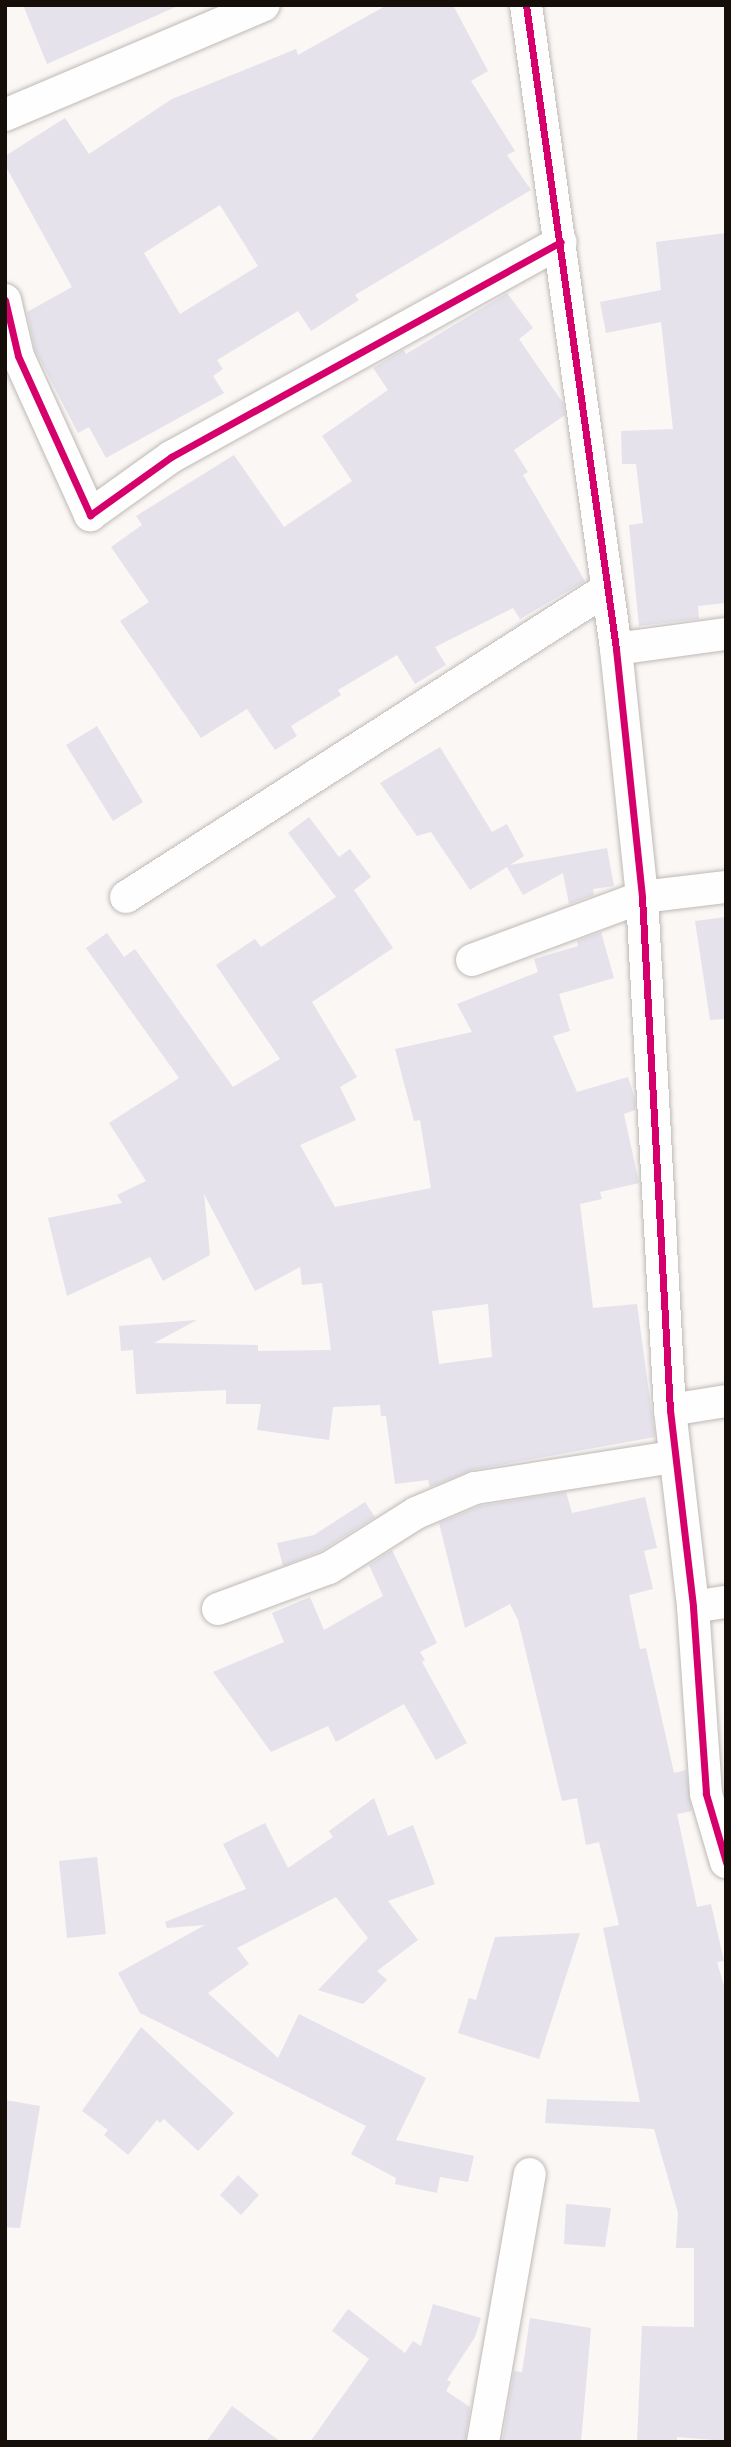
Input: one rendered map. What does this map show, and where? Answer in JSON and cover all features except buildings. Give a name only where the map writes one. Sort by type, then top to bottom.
[{"type":"street","points":[[5,115],[264,5]]},
{"type":"street","points":[[526,5],[561,242],[604,591],[616,649],[642,897],[674,1457],[693,1607],[706,1794],[726,1862]]},
{"type":"street","points":[[5,300],[18,356],[90,515],[171,457],[561,242]]},
{"type":"street","points":[[126,897],[604,591]]},
{"type":"street","points":[[616,649],[726,634]]},
{"type":"street","points":[[472,960],[642,897],[726,887]]},
{"type":"street","points":[[670,1410],[726,1401]]},
{"type":"street","points":[[218,1609],[329,1568],[416,1513],[475,1488],[674,1457]]},
{"type":"street","points":[[693,1607],[726,1602]]},
{"type":"street","points":[[483,2442],[530,2174]]},
{"type":"cycle path","points":[[526,5],[616,649],[642,897],[670,1410],[693,1607],[706,1794],[726,1862]]},
{"type":"cycle path","points":[[5,300],[18,356],[90,515],[171,457],[561,242]]}]
